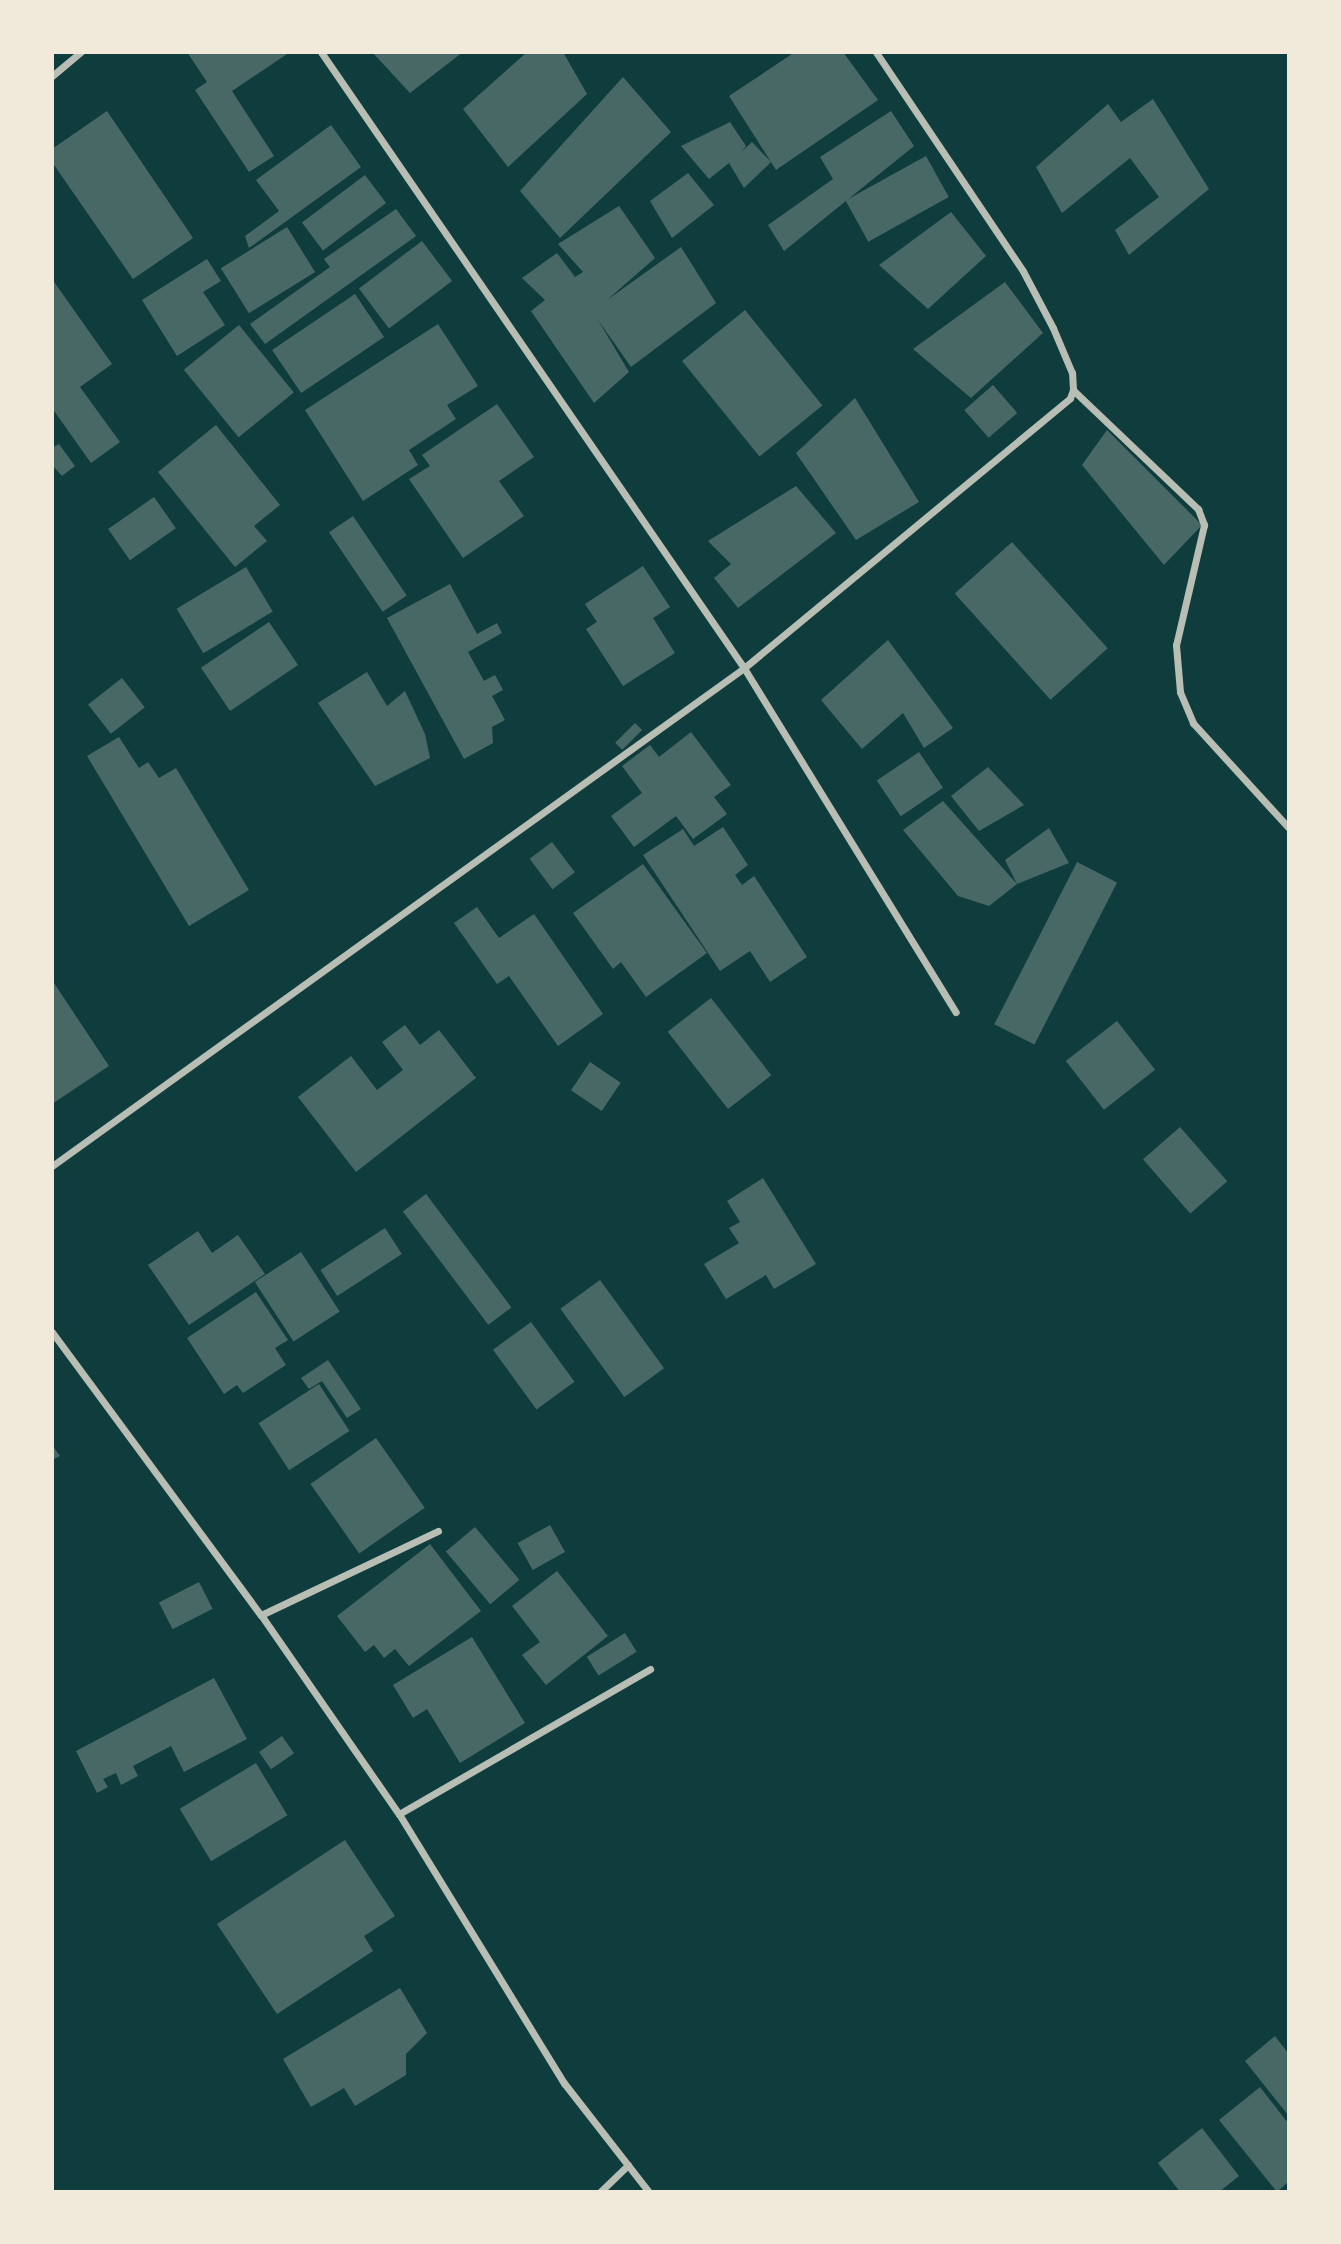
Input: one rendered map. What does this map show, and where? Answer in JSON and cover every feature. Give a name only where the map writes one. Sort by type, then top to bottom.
[{"type":"street","points":[[52,76],[81,52]]},
{"type":"street","points":[[321,52],[744,668],[956,1012]]},
{"type":"street","points":[[52,1166],[744,668],[1059,407],[1073,390],[1072,373],[1053,328],[1023,271],[876,52]]},
{"type":"street","points":[[1073,390],[1198,509],[1204,525],[1176,645],[1180,692],[1193,723],[1289,827]]},
{"type":"street","points":[[52,1332],[261,1615],[399,1814],[564,2083],[649,2192]]},
{"type":"street","points":[[261,1615],[438,1531]]},
{"type":"street","points":[[399,1814],[650,1669]]},
{"type":"street","points":[[600,2192],[628,2165]]},
{"type":"building","points":[[187,52],[290,52],[232,91],[274,156],[249,172],[195,90],[207,82]]},
{"type":"building","points":[[372,52],[463,52],[410,93]]},
{"type":"building","points":[[527,52],[563,52],[587,94],[508,167],[463,109]]},
{"type":"building","points":[[795,52],[843,52],[878,100],[776,170],[729,96]]},
{"type":"building","points":[[623,77],[671,132],[560,238],[520,191]]},
{"type":"building","points":[[1153,99],[1209,189],[1129,255],[1115,230],[1159,197],[1130,158],[1062,213],[1036,167],[1108,104],[1121,122]]},
{"type":"building","points":[[107,111],[193,238],[133,279],[52,162],[52,149]]},
{"type":"building","points":[[891,111],[914,146],[784,251],[768,225],[833,179],[820,157]]},
{"type":"building","points":[[730,122],[746,146],[741,152],[752,142],[771,162],[744,188],[729,163],[709,179],[681,146]]},
{"type":"building","points":[[331,125],[361,167],[249,248],[245,236],[279,211],[256,180]]},
{"type":"building","points":[[926,156],[949,197],[868,242],[846,201]]},
{"type":"building","points":[[688,173],[714,205],[672,238],[650,201]]},
{"type":"building","points":[[365,175],[386,203],[323,250],[302,223]]},
{"type":"building","points":[[619,206],[655,258],[607,300],[681,247],[716,303],[631,367],[598,320],[629,372],[594,403],[531,311],[545,300],[522,278],[557,253],[575,277],[583,272],[558,244]]},
{"type":"building","points":[[396,209],[416,236],[265,344],[250,324],[330,267],[324,259]]},
{"type":"building","points":[[951,212],[986,256],[928,309],[879,265]]},
{"type":"building","points":[[287,227],[315,272],[249,313],[221,268]]},
{"type":"building","points":[[422,241],[452,281],[389,328],[359,289]]},
{"type":"building","points":[[207,259],[221,281],[203,292],[225,325],[177,356],[142,300]]},
{"type":"building","points":[[52,279],[112,364],[80,387],[120,442],[91,463],[52,408]]},
{"type":"building","points":[[1005,282],[1043,333],[971,398],[913,349]]},
{"type":"building","points":[[355,294],[384,337],[301,393],[272,350]]},
{"type":"building","points":[[745,310],[822,406],[759,457],[682,361]]},
{"type":"building","points":[[438,324],[478,386],[447,405],[456,419],[409,450],[418,465],[363,501],[305,410]]},
{"type":"building","points":[[239,325],[294,393],[239,437],[184,370]]},
{"type":"building","points":[[993,385],[1017,413],[989,438],[964,410]]},
{"type":"building","points":[[855,398],[919,502],[856,540],[796,453]]},
{"type":"building","points":[[497,404],[534,457],[499,481],[524,516],[463,558],[409,479],[430,466],[422,455]]},
{"type":"building","points":[[216,425],[280,505],[254,526],[267,541],[235,567],[158,472]]},
{"type":"building","points":[[1107,430],[1202,525],[1164,565],[1082,465]]},
{"type":"building","points":[[59,444],[75,466],[62,476],[52,465],[52,448]]},
{"type":"building","points":[[796,486],[836,533],[738,608],[714,578],[731,564],[708,541]]},
{"type":"building","points":[[154,497],[176,528],[130,560],[108,529]]},
{"type":"building","points":[[353,516],[407,596],[383,612],[329,532]]},
{"type":"building","points":[[1012,542],[1108,648],[1050,700],[955,594]]},
{"type":"building","points":[[643,566],[670,607],[653,618],[675,653],[623,686],[586,629],[597,622],[585,604]]},
{"type":"building","points":[[246,567],[273,612],[203,653],[177,609]]},
{"type":"building","points":[[450,584],[477,634],[497,623],[502,633],[468,652],[484,681],[495,675],[503,690],[492,696],[505,720],[492,727],[493,743],[464,759],[387,618]]},
{"type":"building","points":[[269,622],[298,665],[230,711],[201,668]]},
{"type":"building","points":[[888,640],[953,728],[924,748],[903,713],[862,749],[821,700]]},
{"type":"building","points":[[367,672],[387,706],[405,691],[425,734],[430,758],[375,786],[318,703]]},
{"type":"building","points":[[122,678],[145,707],[111,734],[88,704]]},
{"type":"building","points":[[635,723],[642,730],[622,750],[615,743]]},
{"type":"building","points":[[691,732],[731,785],[714,797],[727,814],[693,839],[676,816],[634,847],[611,816],[642,793],[622,766],[650,745],[659,757]]},
{"type":"building","points":[[119,737],[139,768],[148,762],[159,778],[176,768],[249,890],[189,926],[87,756]]},
{"type":"building","points":[[919,752],[943,788],[901,816],[877,781]]},
{"type":"building","points":[[988,767],[1024,805],[979,831],[951,796]]},
{"type":"building","points":[[943,801],[1017,884],[989,906],[958,896],[903,830]]},
{"type":"building","points":[[723,827],[748,865],[735,875],[742,885],[754,876],[807,957],[770,982],[750,951],[720,971],[643,855],[683,829],[694,846]]},
{"type":"building","points":[[1049,828],[1069,863],[1017,884],[1005,860]]},
{"type":"building","points":[[552,842],[575,872],[553,889],[530,859]]},
{"type":"building","points":[[1077,862],[1117,882],[1034,1045],[994,1024]]},
{"type":"building","points":[[643,864],[707,953],[646,997],[621,962],[613,969],[573,913]]},
{"type":"building","points":[[477,907],[499,938],[534,914],[603,1014],[558,1046],[509,976],[497,984],[454,923]]},
{"type":"building","points":[[52,980],[109,1066],[52,1104]]},
{"type":"building","points":[[711,998],[771,1075],[728,1109],[668,1032]]},
{"type":"building","points":[[1117,1021],[1155,1070],[1104,1110],[1066,1061]]},
{"type":"building","points":[[405,1025],[420,1045],[439,1030],[476,1078],[356,1172],[298,1097],[351,1056],[377,1090],[403,1070],[382,1042]]},
{"type":"building","points":[[590,1062],[621,1083],[602,1111],[571,1090]]},
{"type":"building","points":[[1180,1127],[1227,1181],[1190,1213],[1143,1159]]},
{"type":"building","points":[[763,1178],[816,1264],[774,1289],[766,1275],[726,1299],[704,1264],[739,1243],[729,1228],[740,1222],[727,1201]]},
{"type":"building","points":[[426,1194],[511,1307],[488,1325],[403,1211]]},
{"type":"building","points":[[385,1228],[402,1254],[337,1296],[320,1270]]},
{"type":"building","points":[[198,1231],[212,1253],[238,1235],[265,1274],[189,1325],[148,1265]]},
{"type":"building","points":[[301,1252],[340,1312],[294,1342],[255,1282]]},
{"type":"building","points":[[600,1280],[664,1368],[624,1397],[560,1309]]},
{"type":"building","points":[[256,1292],[288,1340],[275,1348],[286,1365],[243,1393],[237,1385],[224,1394],[187,1338]]},
{"type":"building","points":[[531,1322],[574,1382],[536,1409],[493,1350]]},
{"type":"building","points":[[328,1360],[361,1409],[347,1418],[322,1381],[309,1389],[301,1378]]},
{"type":"building","points":[[319,1384],[349,1431],[289,1470],[259,1423]]},
{"type":"building","points":[[376,1438],[425,1508],[359,1554],[310,1484]]},
{"type":"building","points":[[52,1445],[60,1456],[52,1460]]},
{"type":"building","points":[[550,1525],[565,1552],[533,1570],[518,1543]]},
{"type":"building","points":[[475,1527],[519,1580],[490,1604],[446,1551]]},
{"type":"building","points":[[430,1544],[481,1611],[409,1666],[395,1649],[384,1658],[374,1645],[365,1652],[337,1616]]},
{"type":"building","points":[[557,1571],[608,1636],[546,1685],[522,1655],[540,1642],[512,1606]]},
{"type":"building","points":[[199,1582],[213,1609],[173,1629],[159,1602]]},
{"type":"building","points":[[625,1633],[637,1652],[598,1676],[587,1657]]},
{"type":"building","points":[[472,1637],[525,1723],[460,1763],[427,1709],[413,1718],[393,1685]]},
{"type":"building","points":[[214,1678],[247,1739],[184,1772],[171,1746],[133,1766],[138,1776],[121,1785],[116,1773],[103,1779],[108,1787],[97,1793],[76,1751]]},
{"type":"building","points":[[282,1736],[294,1753],[271,1769],[259,1752]]},
{"type":"building","points":[[256,1763],[287,1815],[211,1861],[180,1809]]},
{"type":"building","points":[[345,1840],[395,1916],[364,1936],[373,1951],[277,2014],[217,1924]]},
{"type":"building","points":[[400,1988],[427,2033],[406,2054],[406,2075],[355,2106],[344,2088],[311,2107],[283,2059]]},
{"type":"building","points":[[1275,2036],[1288,2053],[1288,2115],[1245,2061]]},
{"type":"building","points":[[1260,2087],[1288,2123],[1288,2182],[1277,2192],[1219,2120]]},
{"type":"building","points":[[1202,2128],[1239,2176],[1219,2192],[1180,2192],[1158,2163]]}]
